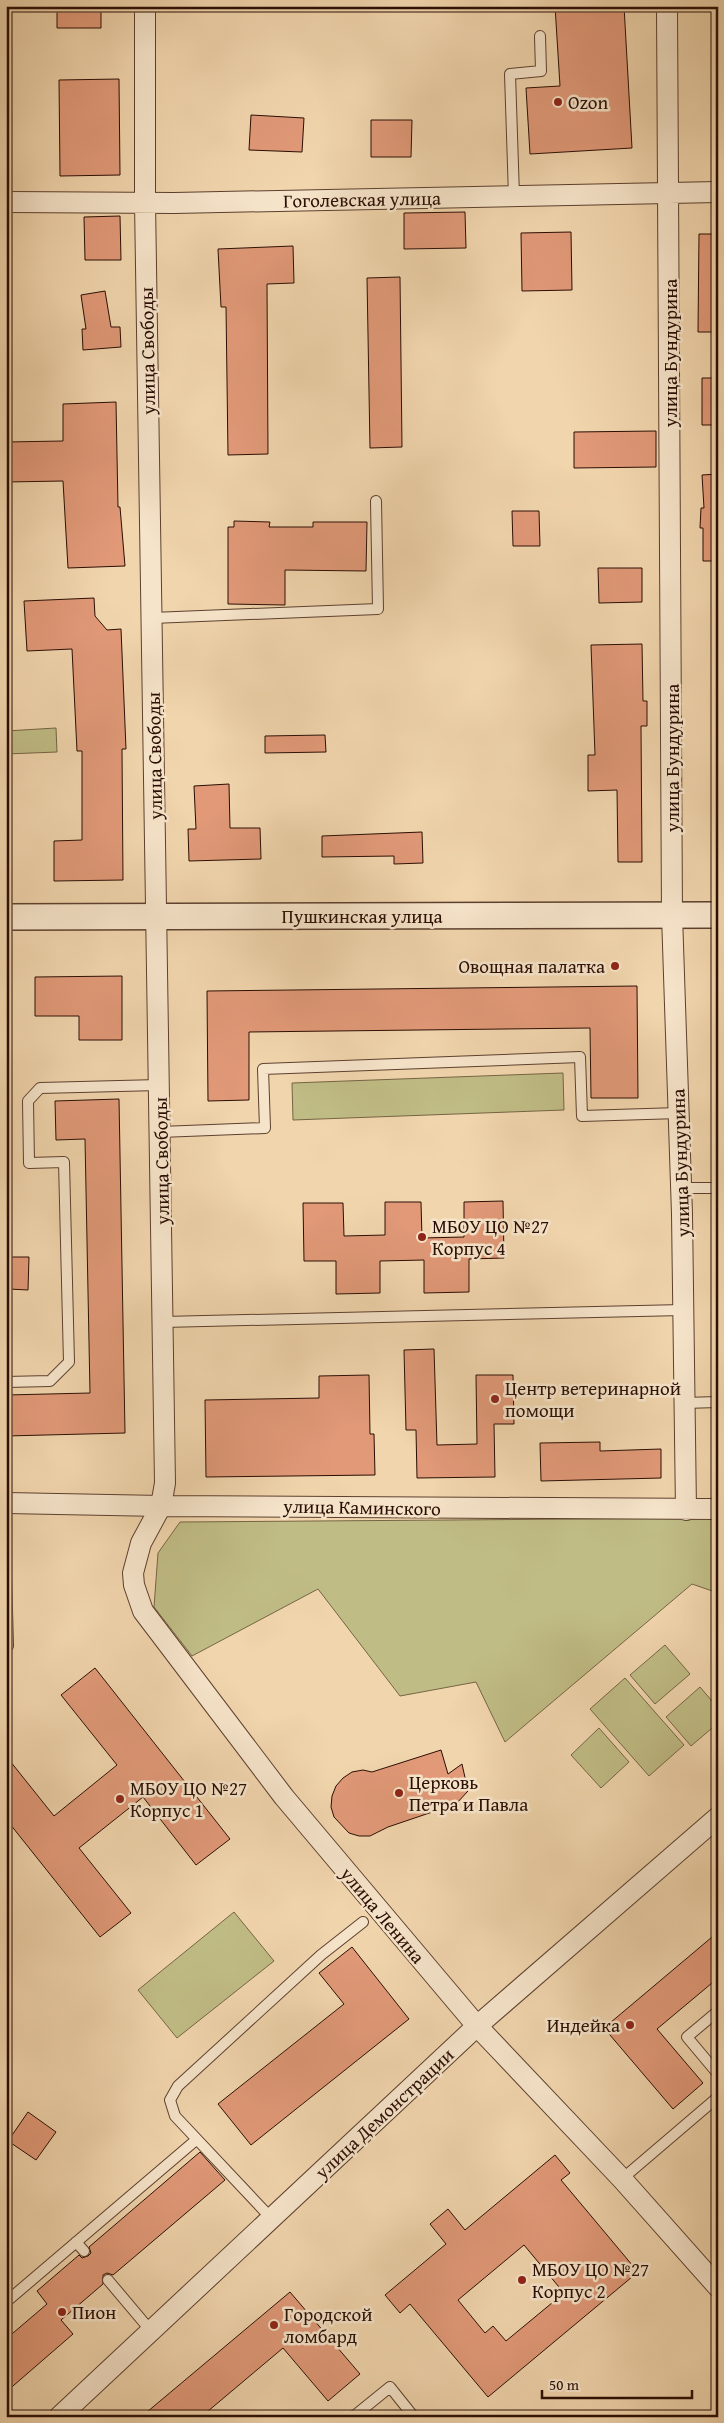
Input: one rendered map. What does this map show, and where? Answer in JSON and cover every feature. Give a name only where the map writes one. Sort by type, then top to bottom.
[{"type":"street","name":"улица Свободы","points":[[145,6],[145,202],[165,1483],[161,1506]]},
{"type":"street","name":"улица Бундурина","points":[[667,6],[672,915],[682,1188],[686,1510]]},
{"type":"street","name":"Гоголевская улица","points":[[6,202],[145,202],[718,192]]},
{"type":"street","name":"Пушкинская улица","points":[[6,917],[718,915]]},
{"type":"street","name":"улица Каминского","points":[[6,1503],[161,1506],[718,1509]]},
{"type":"street","name":"улица Ленина","points":[[161,1506],[142,1543],[133,1573],[134,1585],[143,1611],[284,1797],[477,2026],[622,2178],[718,2287]]},
{"type":"street","name":"улица Демонстрации","points":[[69,2413],[151,2331],[477,2026],[718,1817]]},
{"type":"lane","points":[[514,196],[510,74],[541,71],[540,36]]},
{"type":"lane","points":[[152,618],[378,609],[376,501]]},
{"type":"lane","points":[[160,1132],[265,1128],[263,1068],[580,1057],[582,1116],[679,1113]]},
{"type":"lane","points":[[6,1382],[50,1381],[69,1362],[64,1162],[29,1163],[28,1101],[40,1088],[159,1085]]},
{"type":"lane","points":[[682,1188],[714,1188]]},
{"type":"lane","points":[[163,1322],[683,1310]]},
{"type":"lane","points":[[684,1403],[718,1402]]},
{"type":"lane","points":[[6,1575],[8,1646],[6,1646]]},
{"type":"lane","points":[[271,2218],[175,2116],[170,2100],[178,2086],[322,1956],[363,1922]]},
{"type":"lane","points":[[718,2011],[687,2037],[718,2074]]},
{"type":"lane","points":[[622,2178],[718,2097]]},
{"type":"lane","points":[[6,2302],[196,2140]]},
{"type":"lane","points":[[76,2242],[84,2251]]},
{"type":"lane","points":[[108,2280],[151,2331]]},
{"type":"lane","points":[[353,2417],[390,2387],[414,2417]]},
{"type":"shaded area","points":[[56,728],[57,752],[6,754],[6,731]]},
{"type":"shaded area","points":[[563,1073],[564,1110],[293,1120],[292,1083]]},
{"type":"shaded area","points":[[718,1518],[718,1593],[692,1584],[505,1742],[476,1682],[400,1696],[318,1589],[192,1656],[154,1607],[158,1553],[180,1522]]},
{"type":"shaded area","points":[[665,1645],[690,1674],[655,1704],[630,1675]]},
{"type":"shaded area","points":[[625,1678],[684,1745],[649,1776],[590,1709]]},
{"type":"shaded area","points":[[700,1687],[718,1708],[718,1723],[691,1746],[666,1717]]},
{"type":"shaded area","points":[[599,1728],[629,1762],[601,1788],[571,1755]]},
{"type":"shaded area","points":[[234,1912],[274,1961],[177,2038],[138,1990]]},
{"type":"building","points":[[57,6],[101,6],[101,28],[57,28]]},
{"type":"building","points":[[555,6],[624,6],[632,148],[530,154],[526,88],[560,86]]},
{"type":"building","points":[[119,79],[120,175],[60,176],[59,80]]},
{"type":"building","points":[[251,115],[304,118],[302,152],[249,150]]},
{"type":"building","points":[[371,120],[412,120],[411,157],[371,157]]},
{"type":"building","points":[[465,212],[466,248],[404,249],[404,213]]},
{"type":"building","points":[[120,216],[121,260],[85,260],[84,217]]},
{"type":"building","points":[[571,232],[572,290],[522,291],[521,233]]},
{"type":"building","points":[[699,234],[718,234],[718,332],[698,332]]},
{"type":"building","points":[[293,246],[294,283],[267,284],[268,454],[228,455],[226,307],[221,307],[218,249]]},
{"type":"building","points":[[400,277],[402,447],[370,448],[367,278]]},
{"type":"building","points":[[105,291],[111,327],[120,327],[121,347],[83,350],[82,329],[86,329],[81,295]]},
{"type":"building","points":[[702,378],[718,378],[718,425],[702,425]]},
{"type":"building","points":[[116,402],[118,507],[120,507],[125,566],[68,568],[63,481],[6,482],[6,442],[63,441],[63,404]]},
{"type":"building","points":[[656,431],[656,467],[574,468],[574,432]]},
{"type":"building","points":[[718,474],[718,561],[703,561],[703,528],[700,528],[701,508],[704,508],[702,475]]},
{"type":"building","points":[[512,511],[539,511],[540,546],[513,546]]},
{"type":"building","points":[[234,521],[270,522],[269,527],[313,527],[313,522],[367,522],[366,571],[285,570],[285,605],[228,604],[228,527],[234,527]]},
{"type":"building","points":[[598,568],[642,568],[642,602],[599,603]]},
{"type":"building","points":[[94,598],[95,616],[107,630],[121,629],[126,749],[122,749],[123,880],[54,881],[54,841],[82,840],[82,751],[77,751],[72,649],[27,651],[24,601]]},
{"type":"building","points":[[642,644],[643,701],[647,701],[647,726],[641,726],[642,862],[618,862],[617,790],[588,791],[588,755],[595,755],[591,645]]},
{"type":"building","points":[[325,735],[326,752],[265,753],[265,736]]},
{"type":"building","points":[[229,784],[230,828],[260,828],[261,859],[189,861],[188,829],[196,829],[194,786]]},
{"type":"building","points":[[422,832],[423,863],[394,864],[394,856],[322,857],[322,836]]},
{"type":"building","points":[[122,976],[122,1040],[79,1040],[79,1016],[35,1016],[35,977]]},
{"type":"building","points":[[637,986],[638,1098],[591,1098],[590,1028],[249,1032],[249,1100],[208,1101],[207,991]]},
{"type":"building","points":[[119,1099],[125,1433],[6,1436],[6,1395],[90,1393],[85,1139],[56,1140],[55,1101]]},
{"type":"building","name":"МБОУ ЦО №27 Корпус 4","points":[[503,1201],[504,1258],[469,1259],[469,1292],[424,1293],[424,1260],[380,1261],[380,1293],[336,1294],[336,1261],[304,1261],[303,1203],[343,1203],[344,1236],[385,1235],[385,1202],[421,1202],[422,1238],[464,1237],[464,1202]]},
{"type":"building","points":[[10,1257],[29,1257],[28,1290],[9,1289]]},
{"type":"building","points":[[434,1349],[437,1445],[477,1444],[476,1375],[513,1375],[514,1424],[494,1424],[495,1477],[417,1478],[416,1430],[406,1430],[404,1350]]},
{"type":"building","points":[[369,1375],[370,1434],[374,1434],[375,1475],[206,1477],[205,1400],[319,1398],[319,1376]]},
{"type":"building","points":[[600,1442],[600,1451],[661,1449],[661,1478],[541,1481],[540,1443]]},
{"type":"building","points":[[95,1668],[230,1839],[196,1865],[143,1797],[79,1848],[131,1913],[100,1937],[6,1819],[6,1756],[54,1816],[117,1765],[61,1695]]},
{"type":"building","name":"Церковь Петра и Павла","points":[[441,1750],[448,1774],[462,1764],[468,1791],[456,1804],[388,1827],[370,1836],[359,1836],[349,1833],[334,1817],[331,1807],[332,1796],[336,1786],[352,1772],[363,1770],[372,1772]]},
{"type":"building","points":[[718,1932],[718,1978],[657,2029],[703,2083],[673,2109],[604,2028]]},
{"type":"building","points":[[352,1947],[409,2019],[251,2145],[218,2104],[344,2004],[319,1973]]},
{"type":"building","points":[[28,2112],[56,2132],[36,2160],[8,2141]]},
{"type":"building","points":[[200,2152],[225,2180],[113,2275],[107,2273],[103,2275],[103,2284],[61,2320],[73,2334],[6,2392],[6,2339],[47,2304],[37,2291],[79,2255],[82,2258],[88,2256],[91,2253],[89,2247]]},
{"type":"building","points":[[555,2155],[570,2173],[561,2180],[638,2272],[488,2397],[410,2304],[400,2313],[385,2295],[446,2244],[430,2224],[448,2209],[465,2230]],"holes":[[[524,2245],[564,2293],[506,2341],[493,2326],[485,2333],[458,2300]]]},
{"type":"building","points":[[290,2292],[360,2374],[328,2401],[283,2348],[201,2417],[141,2417]]},
{"type":"place","name":"Ozon","points":[[558,102]]},
{"type":"place","name":"Овощная палатка","points":[[615,966]]},
{"type":"place","name":"МБОУ ЦО №27 Корпус 4","points":[[422,1237]]},
{"type":"place","name":"Центр ветеринарной помощи","points":[[495,1399]]},
{"type":"place","name":"Церковь Петра и Павла","points":[[399,1793]]},
{"type":"place","name":"МБОУ ЦО №27 Корпус 1","points":[[120,1799]]},
{"type":"place","name":"Индейка","points":[[630,2025]]},
{"type":"place","name":"МБОУ ЦО №27 Корпус 2","points":[[522,2280]]},
{"type":"place","name":"Пион","points":[[62,2312]]},
{"type":"place","name":"Городской ломбард","points":[[274,2325]]}]
